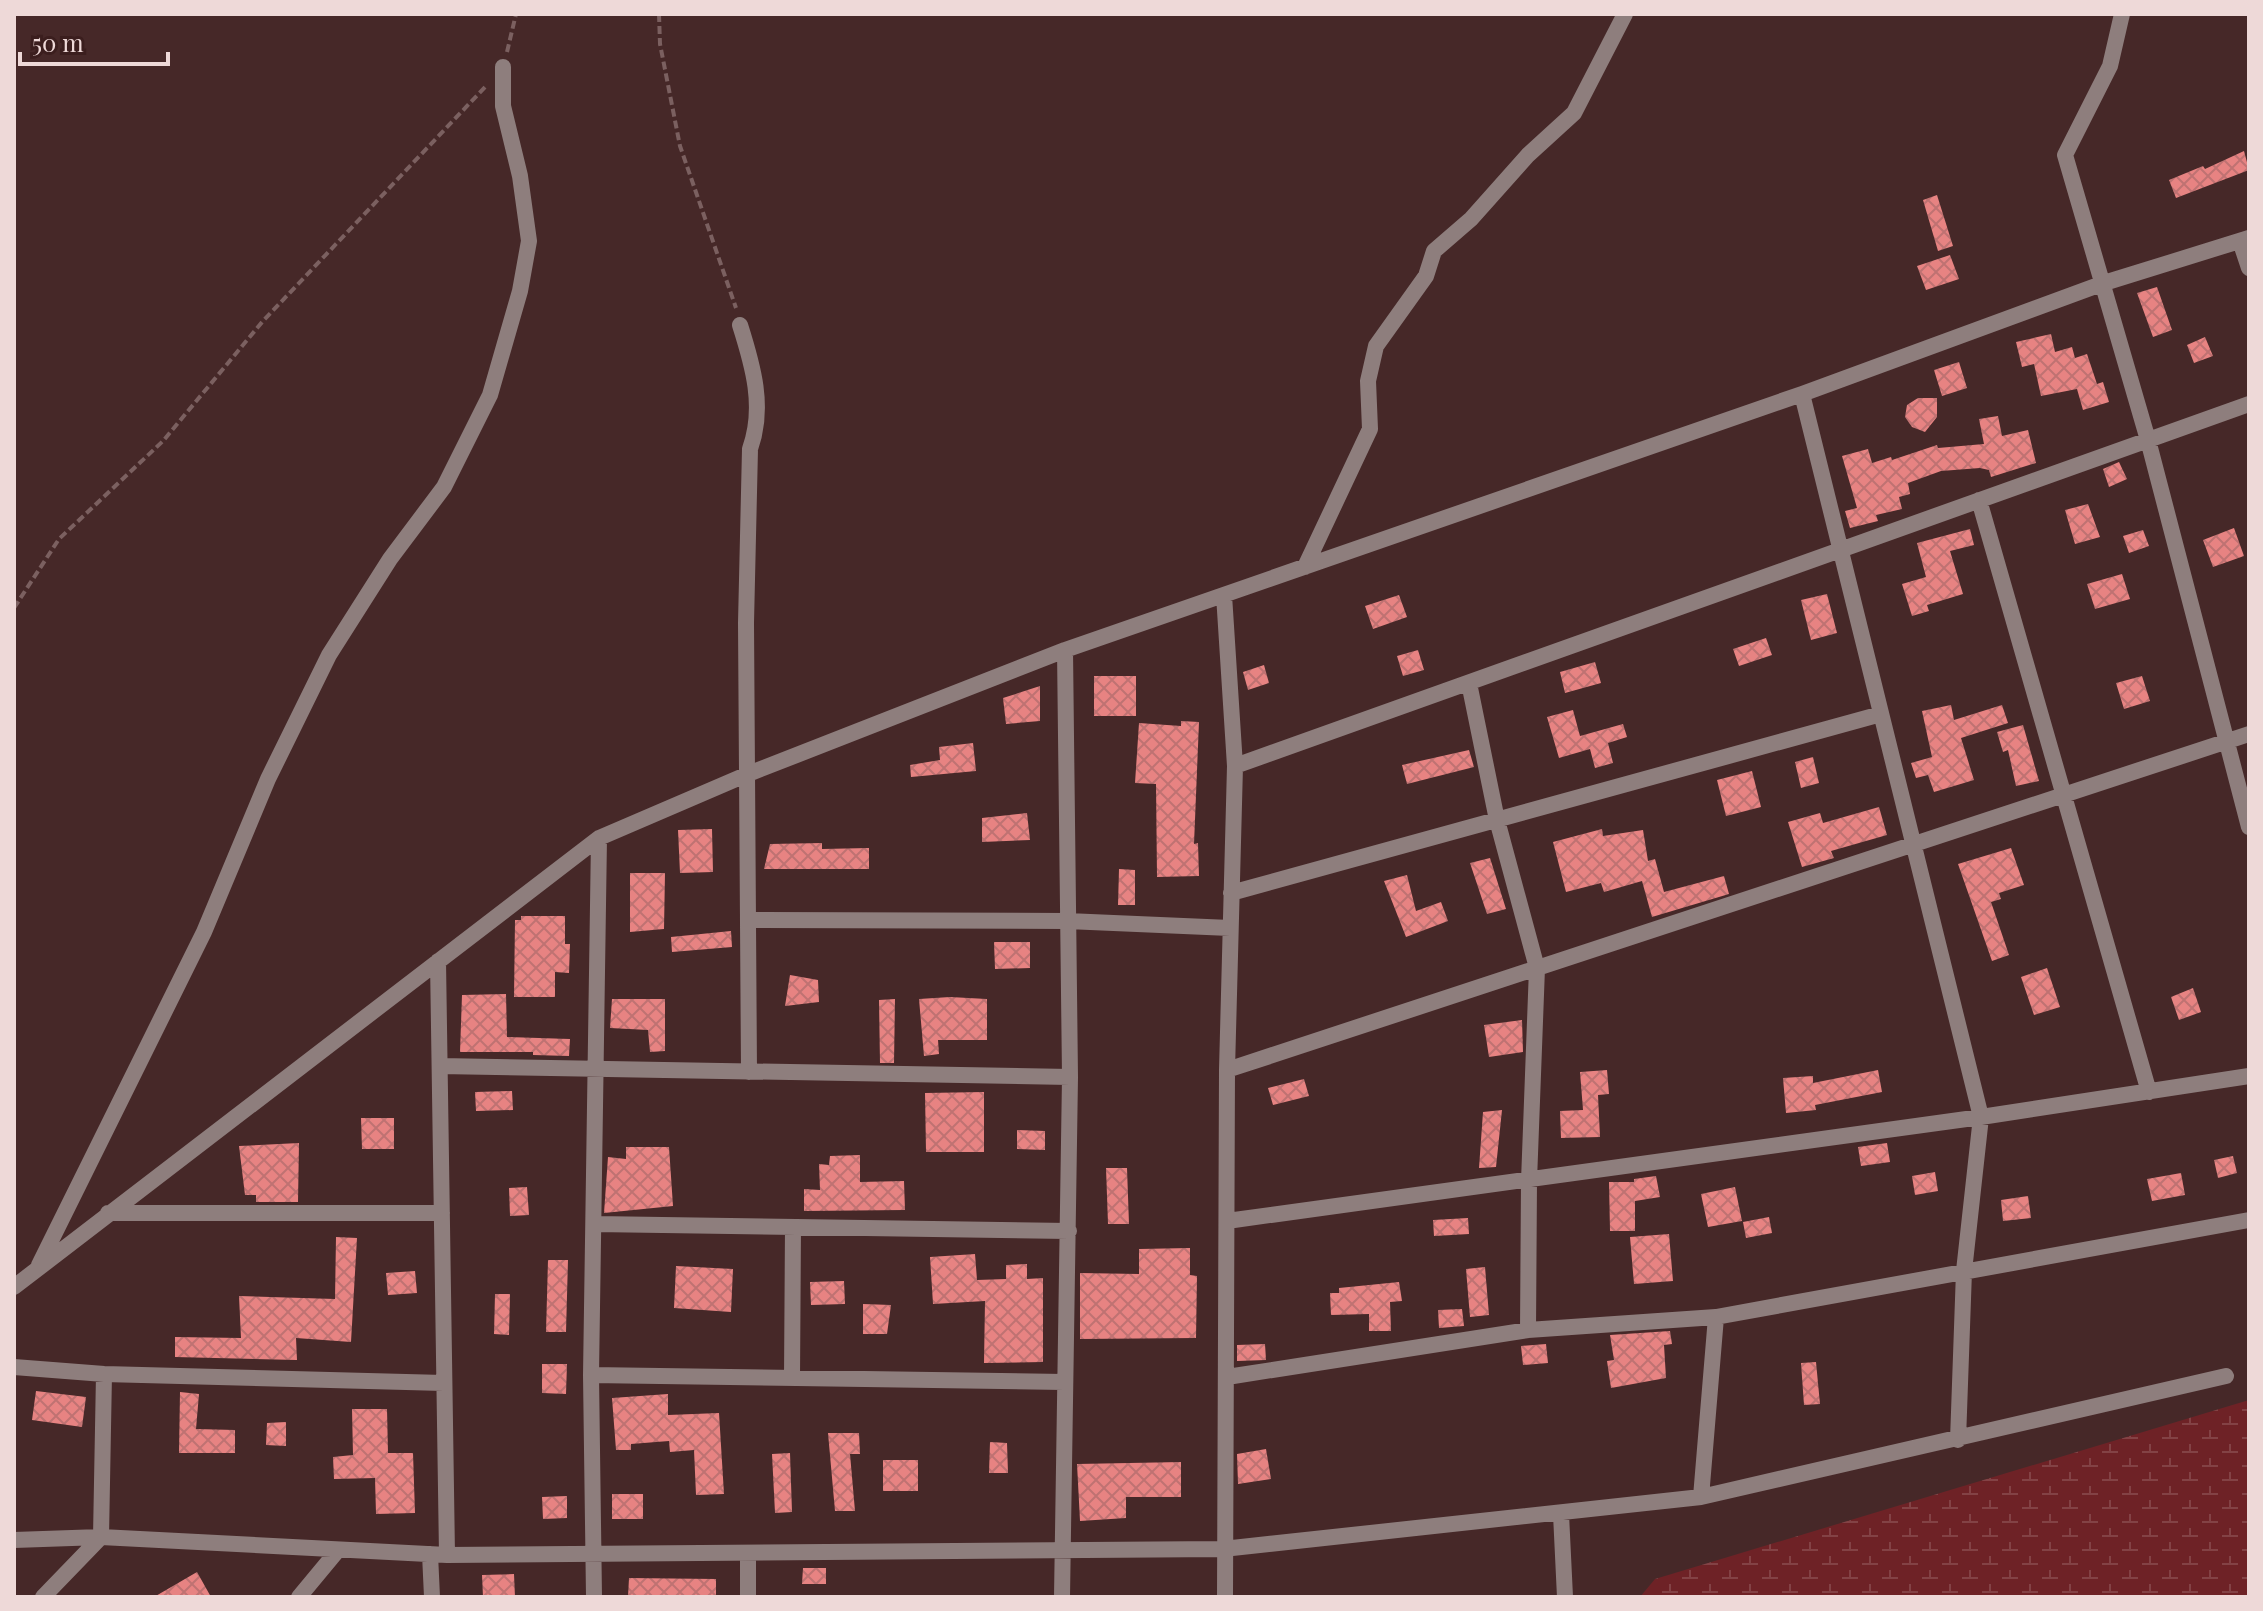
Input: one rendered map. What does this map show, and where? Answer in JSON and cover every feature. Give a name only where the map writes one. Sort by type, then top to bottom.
[{"type":"street","points":[[1305,567],[1370,429],[1368,381],[1376,346],[1426,276],[1434,251],[1471,219],[1528,155],[1574,113],[1625,14]]},
{"type":"street","points":[[2122,14],[2110,66],[2065,155],[2148,440],[2249,827]]},
{"type":"street","points":[[37,1270],[204,932],[268,779],[329,655],[390,559],[444,487],[490,395],[520,291],[529,241],[520,176],[503,106],[503,67]]},
{"type":"street","points":[[14,1287],[599,838],[748,774],[1065,650],[1802,394],[2104,283],[2245,239],[2249,268]]},
{"type":"street","points":[[740,325],[752,362],[758,400],[757,430],[750,449],[748,510],[749,1072]]},
{"type":"street","points":[[1802,394],[1981,1117],[1964,1271],[1958,1440]]},
{"type":"street","points":[[1235,766],[2249,404]]},
{"type":"street","points":[[1979,500],[2149,1092]]},
{"type":"street","points":[[1224,595],[1235,766],[1227,1070],[1225,1597]]},
{"type":"street","points":[[1062,1597],[1060,1550],[1070,1077],[1065,650]]},
{"type":"street","points":[[1469,683],[1497,820],[1537,968],[1529,1181],[1528,1330]]},
{"type":"street","points":[[1231,893],[1881,714]]},
{"type":"street","points":[[1227,1070],[2249,734]]},
{"type":"street","points":[[594,1597],[591,1375],[599,838]]},
{"type":"street","points":[[748,920],[1067,921],[1230,928]]},
{"type":"street","points":[[432,1597],[438,1554],[444,1383],[438,961]]},
{"type":"street","points":[[440,1066],[1070,1077]]},
{"type":"street","points":[[1227,1221],[1981,1117],[2249,1076]]},
{"type":"street","points":[[108,1213],[442,1213]]},
{"type":"street","points":[[1227,1377],[1528,1330],[1716,1317],[2249,1220]]},
{"type":"street","points":[[595,1224],[1069,1231]]},
{"type":"street","points":[[792,1378],[793,1227]]},
{"type":"street","points":[[1701,1497],[1716,1317]]},
{"type":"street","points":[[14,1367],[104,1374],[444,1383]]},
{"type":"street","points":[[43,1597],[101,1537],[104,1374]]},
{"type":"street","points":[[591,1375],[1064,1382]]},
{"type":"street","points":[[14,1540],[101,1537],[438,1554],[1223,1549],[1701,1497],[2226,1376]]},
{"type":"street","points":[[1561,1514],[1565,1597]]},
{"type":"street","points":[[299,1597],[338,1550]]},
{"type":"street","points":[[748,1554],[748,1597]]},
{"type":"path","points":[[14,608],[59,539],[163,441],[263,321],[503,67],[516,14]]},
{"type":"path","points":[[659,14],[660,44],[680,146],[740,325]]},
{"type":"green space","points":[[2249,1400],[2249,1597],[1640,1597],[1655,1579]]},
{"type":"building","points":[[2244,151],[2249,170],[2176,198],[2169,180],[2203,166],[2205,169]]},
{"type":"building","points":[[1937,195],[1953,246],[1938,251],[1923,200]]},
{"type":"building","points":[[1950,255],[1959,279],[1926,290],[1917,266]]},
{"type":"building","points":[[2157,287],[2172,330],[2153,337],[2137,293]]},
{"type":"building","points":[[2051,334],[2055,352],[2072,347],[2075,358],[2087,354],[2097,384],[2103,382],[2109,402],[2083,410],[2077,389],[2041,396],[2034,364],[2022,367],[2016,342]]},
{"type":"building","points":[[2205,337],[2213,356],[2194,363],[2187,345]]},
{"type":"building","points":[[1959,362],[1967,388],[1942,396],[1934,370]]},
{"type":"building","points":[[1918,398],[1937,398],[1937,417],[1925,432],[1912,427],[1905,417],[1907,405]]},
{"type":"building","points":[[1998,416],[2002,436],[2028,430],[2036,463],[1991,477],[1989,470],[1980,468],[1941,471],[1908,483],[1910,494],[1899,497],[1902,509],[1876,515],[1878,521],[1850,528],[1845,511],[1857,508],[1842,456],[1868,449],[1872,463],[1891,457],[1892,460],[1937,445],[1938,448],[1984,444],[1979,419]]},
{"type":"building","points":[[2119,462],[2127,479],[2109,487],[2103,469]]},
{"type":"building","points":[[2088,504],[2100,537],[2075,544],[2065,510]]},
{"type":"building","points":[[2234,528],[2244,556],[2213,567],[2203,540]]},
{"type":"building","points":[[1970,529],[1974,545],[1950,551],[1963,594],[1927,605],[1929,611],[1912,616],[1902,584],[1926,577],[1917,543]]},
{"type":"building","points":[[2143,530],[2149,546],[2129,553],[2123,536]]},
{"type":"building","points":[[2122,574],[2130,599],[2095,609],[2087,584]]},
{"type":"building","points":[[1827,594],[1837,633],[1811,640],[1801,600]]},
{"type":"building","points":[[1399,595],[1407,617],[1373,629],[1365,606]]},
{"type":"building","points":[[1766,638],[1772,655],[1739,666],[1733,649]]},
{"type":"building","points":[[1418,650],[1424,670],[1403,676],[1397,656]]},
{"type":"building","points":[[1595,662],[1601,683],[1565,693],[1560,672]]},
{"type":"building","points":[[1264,665],[1269,683],[1248,690],[1243,672]]},
{"type":"building","points":[[1094,676],[1136,676],[1136,716],[1094,716]]},
{"type":"building","points":[[2142,676],[2150,701],[2124,709],[2116,683]]},
{"type":"building","points":[[1040,686],[1040,721],[1006,724],[1003,698]]},
{"type":"building","points":[[1951,705],[1954,720],[2002,705],[2008,723],[1961,738],[1974,780],[1934,792],[1928,775],[1916,778],[1911,763],[1932,757],[1922,711]]},
{"type":"building","points":[[1573,710],[1580,736],[1623,724],[1627,737],[1608,743],[1613,763],[1595,768],[1590,749],[1559,758],[1547,717]]},
{"type":"building","points":[[1181,721],[1199,722],[1194,844],[1198,843],[1199,876],[1157,877],[1156,784],[1135,783],[1139,723],[1181,726]]},
{"type":"building","points":[[2023,725],[2039,781],[2016,786],[2008,750],[2003,752],[1997,732]]},
{"type":"building","points":[[973,743],[976,771],[911,777],[910,765],[940,760],[939,747]]},
{"type":"building","points":[[1469,750],[1474,767],[1407,784],[1402,765]]},
{"type":"building","points":[[1813,757],[1819,783],[1801,788],[1795,762]]},
{"type":"building","points":[[1752,771],[1761,807],[1726,816],[1717,780]]},
{"type":"building","points":[[1879,807],[1887,835],[1831,851],[1834,858],[1802,867],[1788,822],[1820,813],[1823,823]]},
{"type":"building","points":[[1027,813],[1030,840],[982,842],[982,818]]},
{"type":"building","points":[[712,829],[713,872],[680,873],[678,830]]},
{"type":"building","points":[[1602,829],[1603,836],[1643,830],[1648,861],[1655,859],[1664,892],[1724,876],[1729,894],[1652,917],[1642,881],[1604,892],[1601,883],[1566,892],[1553,842]]},
{"type":"building","points":[[822,843],[822,849],[869,848],[869,869],[764,869],[770,844]]},
{"type":"building","points":[[2011,848],[2024,885],[1999,893],[2001,899],[1991,902],[2009,955],[1992,961],[1958,864]]},
{"type":"building","points":[[1490,858],[1506,909],[1487,914],[1470,863]]},
{"type":"building","points":[[1119,869],[1135,870],[1135,905],[1118,905]]},
{"type":"building","points":[[630,873],[665,873],[664,929],[630,932]]},
{"type":"building","points":[[1407,875],[1416,911],[1441,902],[1448,921],[1406,937],[1384,881]]},
{"type":"building","points":[[521,916],[565,916],[565,944],[570,944],[569,973],[555,972],[555,997],[514,997],[515,920],[521,920]]},
{"type":"building","points":[[731,931],[732,947],[672,952],[671,937]]},
{"type":"building","points":[[994,942],[1030,942],[1030,968],[995,969]]},
{"type":"building","points":[[2047,968],[2060,1007],[2034,1015],[2021,977]]},
{"type":"building","points":[[790,975],[818,980],[819,1002],[785,1006]]},
{"type":"building","points":[[2193,988],[2201,1012],[2179,1020],[2171,997]]},
{"type":"building","points":[[506,994],[507,1037],[570,1039],[569,1056],[533,1055],[533,1052],[460,1052],[462,995]]},
{"type":"building","points":[[612,999],[665,999],[665,1051],[650,1052],[648,1030],[610,1028]]},
{"type":"building","points":[[895,999],[894,1063],[880,1063],[879,1000]]},
{"type":"building","points":[[919,999],[987,999],[987,1040],[938,1040],[939,1054],[924,1056]]},
{"type":"building","points":[[1522,1020],[1523,1052],[1489,1057],[1484,1025]]},
{"type":"building","points":[[1607,1070],[1609,1094],[1598,1095],[1600,1137],[1561,1138],[1560,1111],[1583,1110],[1580,1072]]},
{"type":"building","points":[[1878,1070],[1882,1092],[1815,1105],[1816,1110],[1786,1113],[1783,1078],[1813,1076],[1813,1083]]},
{"type":"building","points":[[1304,1079],[1309,1096],[1273,1105],[1268,1088]]},
{"type":"building","points":[[512,1091],[513,1110],[476,1111],[475,1092]]},
{"type":"building","points":[[984,1092],[984,1152],[926,1152],[925,1093]]},
{"type":"building","points":[[1502,1110],[1496,1167],[1479,1168],[1483,1112]]},
{"type":"building","points":[[361,1118],[394,1118],[394,1149],[362,1149]]},
{"type":"building","points":[[1017,1130],[1045,1131],[1045,1150],[1017,1149]]},
{"type":"building","points":[[299,1143],[298,1202],[256,1202],[256,1195],[245,1195],[239,1146]]},
{"type":"building","points":[[1887,1143],[1890,1162],[1861,1166],[1858,1147]]},
{"type":"building","points":[[626,1147],[669,1147],[673,1206],[604,1213],[608,1157],[626,1159]]},
{"type":"building","points":[[860,1155],[860,1182],[904,1181],[905,1210],[804,1211],[804,1189],[820,1190],[819,1164],[829,1165],[830,1156]]},
{"type":"building","points":[[2233,1156],[2237,1173],[2218,1178],[2214,1160]]},
{"type":"building","points":[[1106,1168],[1127,1168],[1129,1224],[1108,1224]]},
{"type":"building","points":[[1935,1172],[1938,1191],[1915,1195],[1912,1176]]},
{"type":"building","points":[[2181,1173],[2185,1195],[2152,1201],[2147,1179]]},
{"type":"building","points":[[1656,1176],[1660,1197],[1635,1201],[1635,1231],[1610,1231],[1609,1182],[1634,1182],[1634,1179]]},
{"type":"building","points":[[527,1187],[529,1215],[510,1216],[509,1188]]},
{"type":"building","points":[[1735,1187],[1742,1221],[1708,1227],[1701,1194]]},
{"type":"building","points":[[2028,1196],[2031,1218],[2003,1221],[2001,1200]]},
{"type":"building","points":[[1769,1217],[1772,1233],[1746,1238],[1743,1222]]},
{"type":"building","points":[[1468,1218],[1469,1234],[1434,1236],[1433,1220]]},
{"type":"building","points":[[1669,1234],[1673,1281],[1634,1284],[1630,1237]]},
{"type":"building","points":[[336,1237],[357,1238],[351,1342],[296,1338],[297,1360],[175,1357],[175,1337],[241,1338],[239,1296],[335,1299]]},
{"type":"building","points":[[1190,1248],[1190,1275],[1197,1276],[1196,1338],[1080,1339],[1080,1273],[1139,1274],[1139,1249]]},
{"type":"building","points":[[975,1254],[977,1280],[1006,1279],[1006,1265],[1027,1264],[1027,1279],[1043,1278],[1043,1362],[984,1363],[985,1301],[933,1304],[930,1257]]},
{"type":"building","points":[[548,1260],[568,1260],[566,1332],[546,1332]]},
{"type":"building","points":[[676,1266],[733,1269],[731,1312],[674,1308]]},
{"type":"building","points":[[1485,1267],[1489,1315],[1470,1317],[1466,1269]]},
{"type":"building","points":[[415,1271],[417,1293],[388,1295],[386,1273]]},
{"type":"building","points":[[844,1281],[845,1304],[811,1305],[810,1282]]},
{"type":"building","points":[[1399,1282],[1402,1301],[1390,1302],[1391,1331],[1369,1331],[1369,1314],[1331,1315],[1330,1293],[1339,1293],[1339,1288]]},
{"type":"building","points":[[495,1294],[510,1294],[509,1335],[494,1334]]},
{"type":"building","points":[[863,1304],[891,1305],[887,1334],[863,1334]]},
{"type":"building","points":[[1462,1309],[1464,1326],[1439,1328],[1438,1310]]},
{"type":"building","points":[[1670,1331],[1672,1344],[1664,1345],[1666,1378],[1611,1388],[1607,1361],[1614,1360],[1610,1335]]},
{"type":"building","points":[[1265,1344],[1266,1360],[1237,1361],[1237,1345]]},
{"type":"building","points":[[1546,1344],[1548,1363],[1523,1365],[1521,1346]]},
{"type":"building","points":[[1816,1362],[1820,1404],[1804,1405],[1801,1363]]},
{"type":"building","points":[[542,1364],[567,1364],[566,1394],[542,1393]]},
{"type":"building","points":[[36,1391],[86,1397],[82,1427],[32,1420]]},
{"type":"building","points":[[180,1392],[199,1394],[196,1429],[235,1430],[235,1453],[179,1453]]},
{"type":"building","points":[[668,1394],[668,1415],[719,1413],[724,1494],[696,1495],[694,1450],[670,1452],[669,1441],[631,1444],[631,1450],[616,1450],[612,1398]]},
{"type":"building","points":[[352,1409],[387,1409],[388,1453],[413,1453],[415,1513],[376,1514],[375,1478],[334,1479],[333,1457],[353,1455]]},
{"type":"building","points":[[286,1422],[286,1446],[266,1445],[267,1423]]},
{"type":"building","points":[[828,1433],[859,1433],[860,1454],[850,1454],[855,1511],[835,1511]]},
{"type":"building","points":[[990,1442],[1007,1443],[1008,1473],[989,1473]]},
{"type":"building","points":[[1266,1449],[1271,1479],[1238,1484],[1237,1454]]},
{"type":"building","points":[[790,1453],[792,1512],[775,1513],[772,1454]]},
{"type":"building","points":[[883,1460],[918,1460],[918,1491],[883,1491]]},
{"type":"building","points":[[1181,1462],[1181,1497],[1126,1497],[1126,1518],[1080,1521],[1077,1464]]},
{"type":"building","points":[[612,1494],[643,1494],[643,1519],[612,1519]]},
{"type":"building","points":[[567,1496],[567,1518],[543,1519],[542,1497]]},
{"type":"building","points":[[803,1568],[826,1568],[826,1584],[802,1584]]},
{"type":"building","points":[[197,1572],[211,1597],[154,1597]]},
{"type":"building","points":[[514,1574],[515,1597],[483,1597],[482,1575]]},
{"type":"building","points":[[629,1578],[716,1579],[716,1597],[628,1597]]}]
